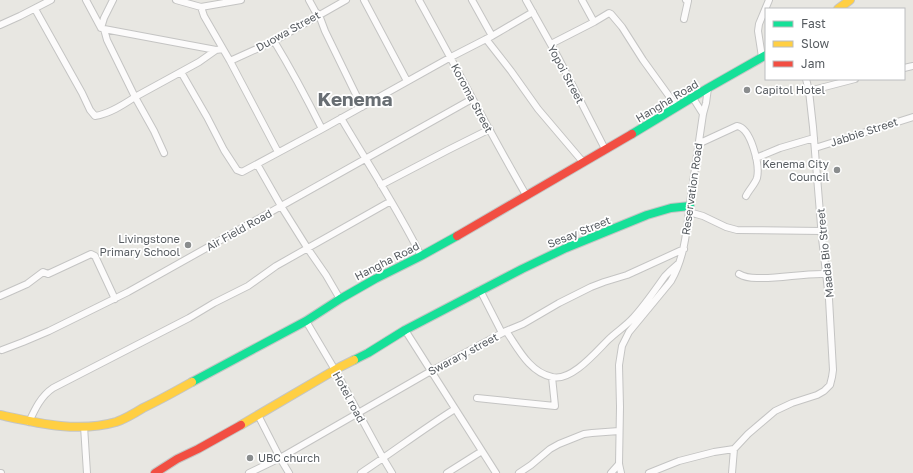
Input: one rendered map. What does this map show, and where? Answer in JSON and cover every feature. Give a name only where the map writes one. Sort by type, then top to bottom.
[{"type":"main road","points":[[839,8],[850,0]]},
{"type":"main road","name":"Hangha Road","points":[[0,415],[29,422],[84,426],[116,422],[129,416],[306,321],[375,279],[421,256],[487,219],[764,56]]},
{"type":"main road","name":"Sesay Street","points":[[155,473],[177,459],[226,434],[335,370],[368,353],[405,330],[522,268],[656,212],[671,208],[690,209]]},
{"type":"street","points":[[0,25],[51,0]]},
{"type":"street","points":[[86,0],[103,28],[107,40],[164,153]]},
{"type":"street","points":[[103,28],[104,18],[113,0]]},
{"type":"street","points":[[176,0],[201,7],[241,0]]},
{"type":"street","points":[[309,0],[319,15],[325,31],[362,107]]},
{"type":"street","name":"Duowa Street","points":[[230,61],[274,41],[346,0]]},
{"type":"street","points":[[364,0],[407,81]]},
{"type":"street","name":"Koroma Street","points":[[419,0],[526,195]]},
{"type":"street","points":[[472,0],[489,38],[538,109],[583,162]]},
{"type":"street","name":"Yopoi Street","points":[[526,0],[551,44],[604,150]]},
{"type":"street","points":[[582,0],[594,22]]},
{"type":"street","points":[[684,19],[688,1],[686,0]]},
{"type":"street","points":[[201,7],[220,50],[230,61],[278,152]]},
{"type":"street","points":[[35,9],[94,116],[103,114],[126,103],[220,50]]},
{"type":"street","points":[[764,56],[758,31],[759,24],[765,10]]},
{"type":"street","points":[[181,72],[224,150],[237,170],[242,172],[451,57],[489,38],[533,12]]},
{"type":"street","points":[[551,44],[594,22],[608,13],[612,14],[677,107]]},
{"type":"street","points":[[103,28],[220,50]]},
{"type":"street","points":[[274,41],[285,58],[322,129]]},
{"type":"street","name":"Maada Bio Street","points":[[734,449],[748,434],[775,411],[824,391],[830,385],[832,377],[832,344],[826,274],[814,138],[809,91],[806,80]]},
{"type":"street","points":[[809,91],[852,80]]},
{"type":"street","name":"Reservation Road","points":[[621,473],[619,464],[619,359],[622,346],[629,332],[671,281],[684,249],[698,144],[708,88]]},
{"type":"street","points":[[693,98],[703,114]]},
{"type":"street","name":"Air Field Road","points":[[2,350],[48,331],[115,299],[472,99]]},
{"type":"street","name":"Jabbie Street","points":[[815,148],[913,117]]},
{"type":"street","points":[[341,118],[391,201],[421,256]]},
{"type":"street","points":[[698,144],[730,129],[739,126],[743,129],[754,149],[758,176],[746,196]]},
{"type":"street","points":[[380,184],[490,129]]},
{"type":"street","points":[[756,158],[780,148],[814,138]]},
{"type":"street","points":[[257,164],[340,299]]},
{"type":"street","points":[[29,422],[42,399],[47,392],[53,388],[248,286],[276,266],[391,201]]},
{"type":"street","points":[[690,209],[726,227],[737,230],[822,230]]},
{"type":"street","name":"Swarary street","points":[[249,473],[280,458],[432,371],[504,332],[523,324],[578,293],[604,282],[627,275],[684,249]]},
{"type":"street","points":[[0,296],[27,284],[43,272],[48,274],[91,254],[95,256],[115,299]]},
{"type":"street","points":[[480,290],[504,332],[528,363],[544,374],[559,378],[565,376],[586,362],[637,314],[669,272],[679,263]]},
{"type":"street","points":[[738,274],[748,277],[771,278],[826,274]]},
{"type":"street","name":"Hotel road","points":[[306,321],[392,473]]},
{"type":"street","points":[[623,327],[629,332]]},
{"type":"street","points":[[405,330],[496,473]]},
{"type":"street","points":[[477,398],[555,406],[552,377]]},
{"type":"street","points":[[361,473],[455,409]]},
{"type":"street","points":[[258,415],[289,473]]},
{"type":"street","points":[[84,426],[87,473]]},
{"type":"street","points":[[519,473],[550,449],[559,444],[584,434],[620,431]]},
{"type":"street","points":[[650,473],[679,461],[714,452],[734,449],[732,473]]},
{"type":"street","points":[[447,473],[482,451]]},
{"type":"street","points":[[611,473],[619,464]]},
{"type":"traffic: fast","points":[[632,134],[765,56]]},
{"type":"traffic: fast","points":[[354,360],[405,330],[522,269],[566,248],[647,215],[671,208],[690,206]]},
{"type":"traffic: fast","points":[[192,382],[306,321],[375,279],[457,236]]},
{"type":"traffic: slow","points":[[839,8],[850,0]]},
{"type":"traffic: slow","points":[[241,425],[354,360]]},
{"type":"traffic: slow","points":[[0,415],[58,426],[87,427],[102,425],[123,419],[192,382]]},
{"type":"traffic: jam","points":[[457,236],[632,134]]},
{"type":"traffic: jam","points":[[155,473],[177,459],[241,425]]},
{"type":"place","name":"Capitol Hotel","points":[[747,90]]},
{"type":"place","name":"Kenema City Council","points":[[837,170]]},
{"type":"place","name":"Livingstone Primary School","points":[[188,245]]},
{"type":"place","name":"UBC church","points":[[250,458]]},
{"type":"district","name":"Kenema","points":[[355,99]]}]
